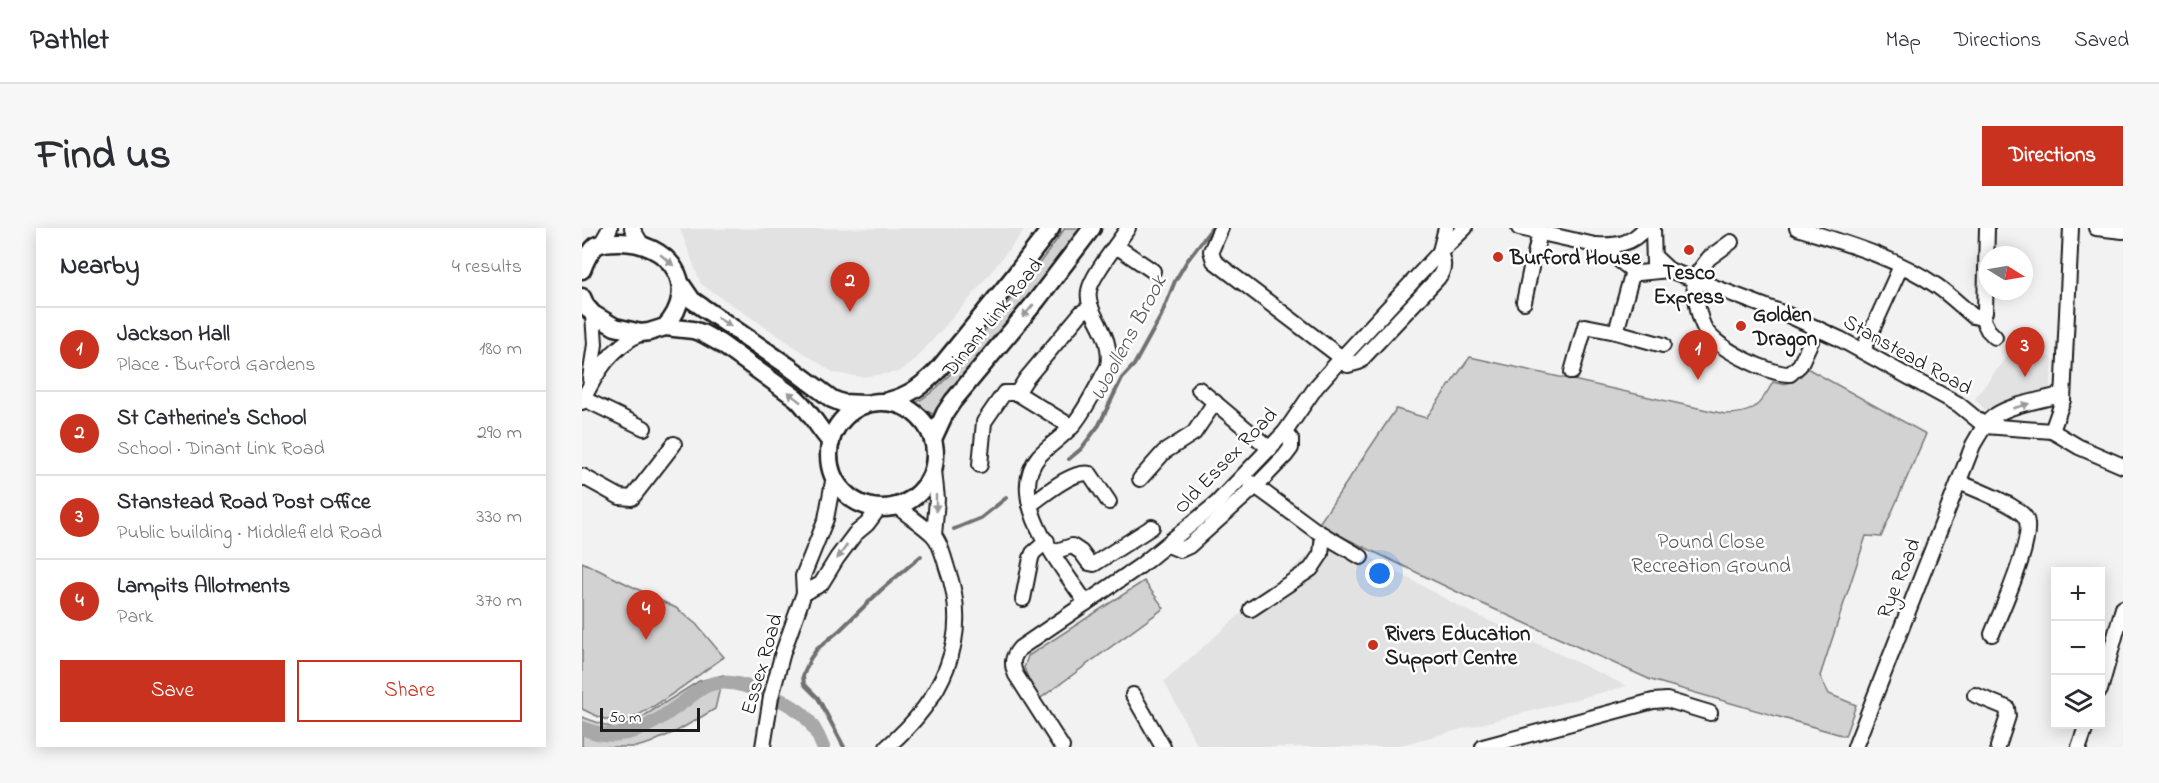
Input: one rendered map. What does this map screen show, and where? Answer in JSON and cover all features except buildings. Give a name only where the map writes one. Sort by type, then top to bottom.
[{"type":"main road","name":"Dinant Link Road","points":[[886,402],[912,392],[937,371],[1051,228]]},
{"type":"main road","name":"Dinant Link Road","points":[[933,439],[953,400],[1037,300],[1092,228]]},
{"type":"main road","points":[[582,270],[592,248],[622,242],[642,245],[660,254],[675,267],[682,294],[677,311],[665,327]]},
{"type":"main road","points":[[681,284],[692,300],[832,399],[842,403],[886,402],[902,405],[924,421],[933,439],[934,470],[918,495],[897,506],[879,508],[864,505],[851,498],[834,476],[830,460],[831,442],[837,427],[853,410],[866,404]]},
{"type":"main road","points":[[582,297],[585,306],[593,314],[615,327],[641,333],[665,327],[693,330],[720,343],[796,398],[807,408],[819,429],[831,442]]},
{"type":"street","points":[[592,248],[610,228]]},
{"type":"street","points":[[632,228],[642,245]]},
{"type":"street","points":[[1086,603],[1050,546],[1030,505],[1027,489],[1034,464],[1045,450],[1071,427],[1108,366],[1109,358],[1104,332],[1091,307],[1088,292],[1128,228]]},
{"type":"street","points":[[1221,228],[1211,251],[1214,261],[1340,359]]},
{"type":"street","name":"Old Essex Road","points":[[1439,253],[1446,228]]},
{"type":"street","name":"Old Essex Road","points":[[1062,747],[1016,675],[1012,663],[1020,648],[1168,545],[1216,504],[1285,432],[1316,387],[1340,359],[1439,253],[1466,228]]},
{"type":"street","points":[[1519,228],[1595,245],[1611,246],[1628,243],[1645,228]]},
{"type":"street","points":[[1648,272],[1654,262],[1653,228]]},
{"type":"street","points":[[1797,228],[1854,246],[1901,266],[1936,286],[1973,316],[1982,318]]},
{"type":"street","points":[[1982,318],[1985,312],[1987,228]]},
{"type":"street","points":[[2052,431],[2061,408],[2063,394],[2071,228]]},
{"type":"street","points":[[2096,228],[2123,231]]},
{"type":"street","points":[[1535,254],[1540,232]]},
{"type":"street","points":[[1731,242],[1709,258],[1693,279],[1701,318],[1707,333],[1724,348],[1773,371],[1790,374],[1798,369],[1817,327]]},
{"type":"street","points":[[1595,245],[1610,253],[1633,271],[1669,270]]},
{"type":"street","points":[[1116,246],[1153,271]]},
{"type":"street","points":[[1654,256],[1669,270]]},
{"type":"street","points":[[1863,350],[1901,266]]},
{"type":"street","points":[[1524,302],[1532,268]]},
{"type":"street","name":"Stanstead Road","points":[[1669,270],[1817,327],[1863,350],[1958,404],[1984,426]]},
{"type":"street","points":[[1616,332],[1633,271]]},
{"type":"street","points":[[1017,393],[1077,318],[1091,307]]},
{"type":"street","points":[[585,396],[594,355],[593,314]]},
{"type":"street","points":[[1982,318],[1988,330],[1995,337]]},
{"type":"street","points":[[1572,372],[1585,326],[1663,345]]},
{"type":"street","points":[[585,396],[598,371],[619,346],[641,333]]},
{"type":"street","points":[[1198,389],[1270,449]]},
{"type":"street","points":[[980,465],[986,417],[1004,393],[1017,393],[1071,427]]},
{"type":"street","points":[[1984,426],[1996,415],[2006,410],[2063,394]]},
{"type":"street","points":[[585,396],[644,428]]},
{"type":"street","points":[[1140,479],[1164,452],[1194,433],[1215,402]]},
{"type":"street","points":[[1984,426],[2052,431],[2079,447],[2123,466]]},
{"type":"street","name":"Rye Road","points":[[1855,747],[1973,445],[1984,426]]},
{"type":"street","points":[[1168,545],[1180,550],[1189,546],[1256,486],[1289,452],[1291,439],[1285,432]]},
{"type":"street","points":[[582,476],[620,497],[632,498],[674,444]]},
{"type":"street","points":[[887,747],[905,732],[930,702],[946,674],[955,633],[956,606],[950,575],[934,536],[936,499],[934,470]]},
{"type":"street","points":[[1030,505],[1074,475],[1082,473],[1090,474],[1109,502]]},
{"type":"street","name":"Essex Road","points":[[763,747],[769,709],[783,652],[804,593],[803,576],[826,519],[834,476]]},
{"type":"street","points":[[1243,477],[1323,536],[1361,557]]},
{"type":"street","points":[[1959,482],[2020,512],[2027,522],[2026,543],[1992,634]]},
{"type":"street","points":[[897,506],[934,536]]},
{"type":"street","name":"Essex Road","points":[[804,593],[821,584],[855,534],[867,524],[879,508]]},
{"type":"street","points":[[1023,599],[1031,558],[1038,548],[1072,546],[1094,564],[1152,527]]},
{"type":"street","points":[[1251,609],[1311,569],[1321,554],[1323,536]]},
{"type":"street","points":[[2104,675],[2123,608]]},
{"type":"street","points":[[1133,694],[1163,747]]},
{"type":"street","points":[[1976,695],[2007,708],[2008,716],[1998,747]]},
{"type":"street","points":[[1483,747],[1653,700],[1667,700],[1710,713]]},
{"type":"street","points":[[2079,747],[2085,729]]},
{"type":"shaded area","points":[[1026,228],[971,297],[912,363],[899,372],[861,377],[834,373],[701,284],[680,229]]},
{"type":"shaded area","points":[[2008,354],[2051,357],[2053,361],[2050,392],[1985,410],[1975,399]]},
{"type":"shaded area","name":"Rivers Education Support Centre","points":[[1331,535],[1464,609],[1627,686],[1393,747],[1198,747],[1164,681]]},
{"type":"green space","points":[[1065,228],[1081,228],[1004,330],[937,408],[934,415],[915,403],[935,390],[952,372]]},
{"type":"green space","name":"Pound Close Recreation Ground","points":[[1470,357],[1725,414],[1735,414],[1755,407],[1773,382],[1784,384],[1792,382],[1805,367],[1926,434],[1881,537],[1866,536],[1820,676],[1829,694],[1856,705],[1845,736],[1651,680],[1474,600],[1318,525],[1396,409],[1426,418]]},
{"type":"green space","points":[[582,562],[676,608],[696,624],[724,657],[654,706],[627,720],[617,722],[608,720],[582,709]]},
{"type":"green space","points":[[1144,581],[1164,608],[1038,700],[1024,668],[1028,656]]},
{"type":"green space","points":[[723,675],[715,709],[677,731],[636,747],[582,747],[582,717],[616,729],[636,721],[699,681]]},
{"type":"waterway","name":"Woollens Brook","points":[[1069,459],[1081,449],[1099,425],[1122,378],[1134,365],[1161,316],[1175,281],[1212,228]]},
{"type":"waterway","name":"Woollens Brook","points":[[954,529],[981,518],[1006,498]]},
{"type":"waterway","name":"Woollens Brook","points":[[844,747],[818,698],[804,684],[803,676],[817,649],[921,556]]},
{"type":"waterway","points":[[582,728],[611,735],[637,730],[649,725],[704,687],[724,682],[746,686],[783,701],[810,722],[823,747]]},
{"type":"place","name":"Tesco Express","points":[[1689,250]]},
{"type":"place","name":"Burford House","points":[[1498,257]]},
{"type":"place","name":"St Catherine's School","points":[[850,312]]},
{"type":"place","name":"Golden Dragon","points":[[1741,326]]},
{"type":"place","name":"Stanstead Road Post Office","points":[[2025,377]]},
{"type":"place","name":"Jackson Hall","points":[[1698,380]]},
{"type":"place","name":"Lampits Allotments","points":[[646,640]]},
{"type":"place","name":"Rivers Education Support Centre","points":[[1373,645]]}]
